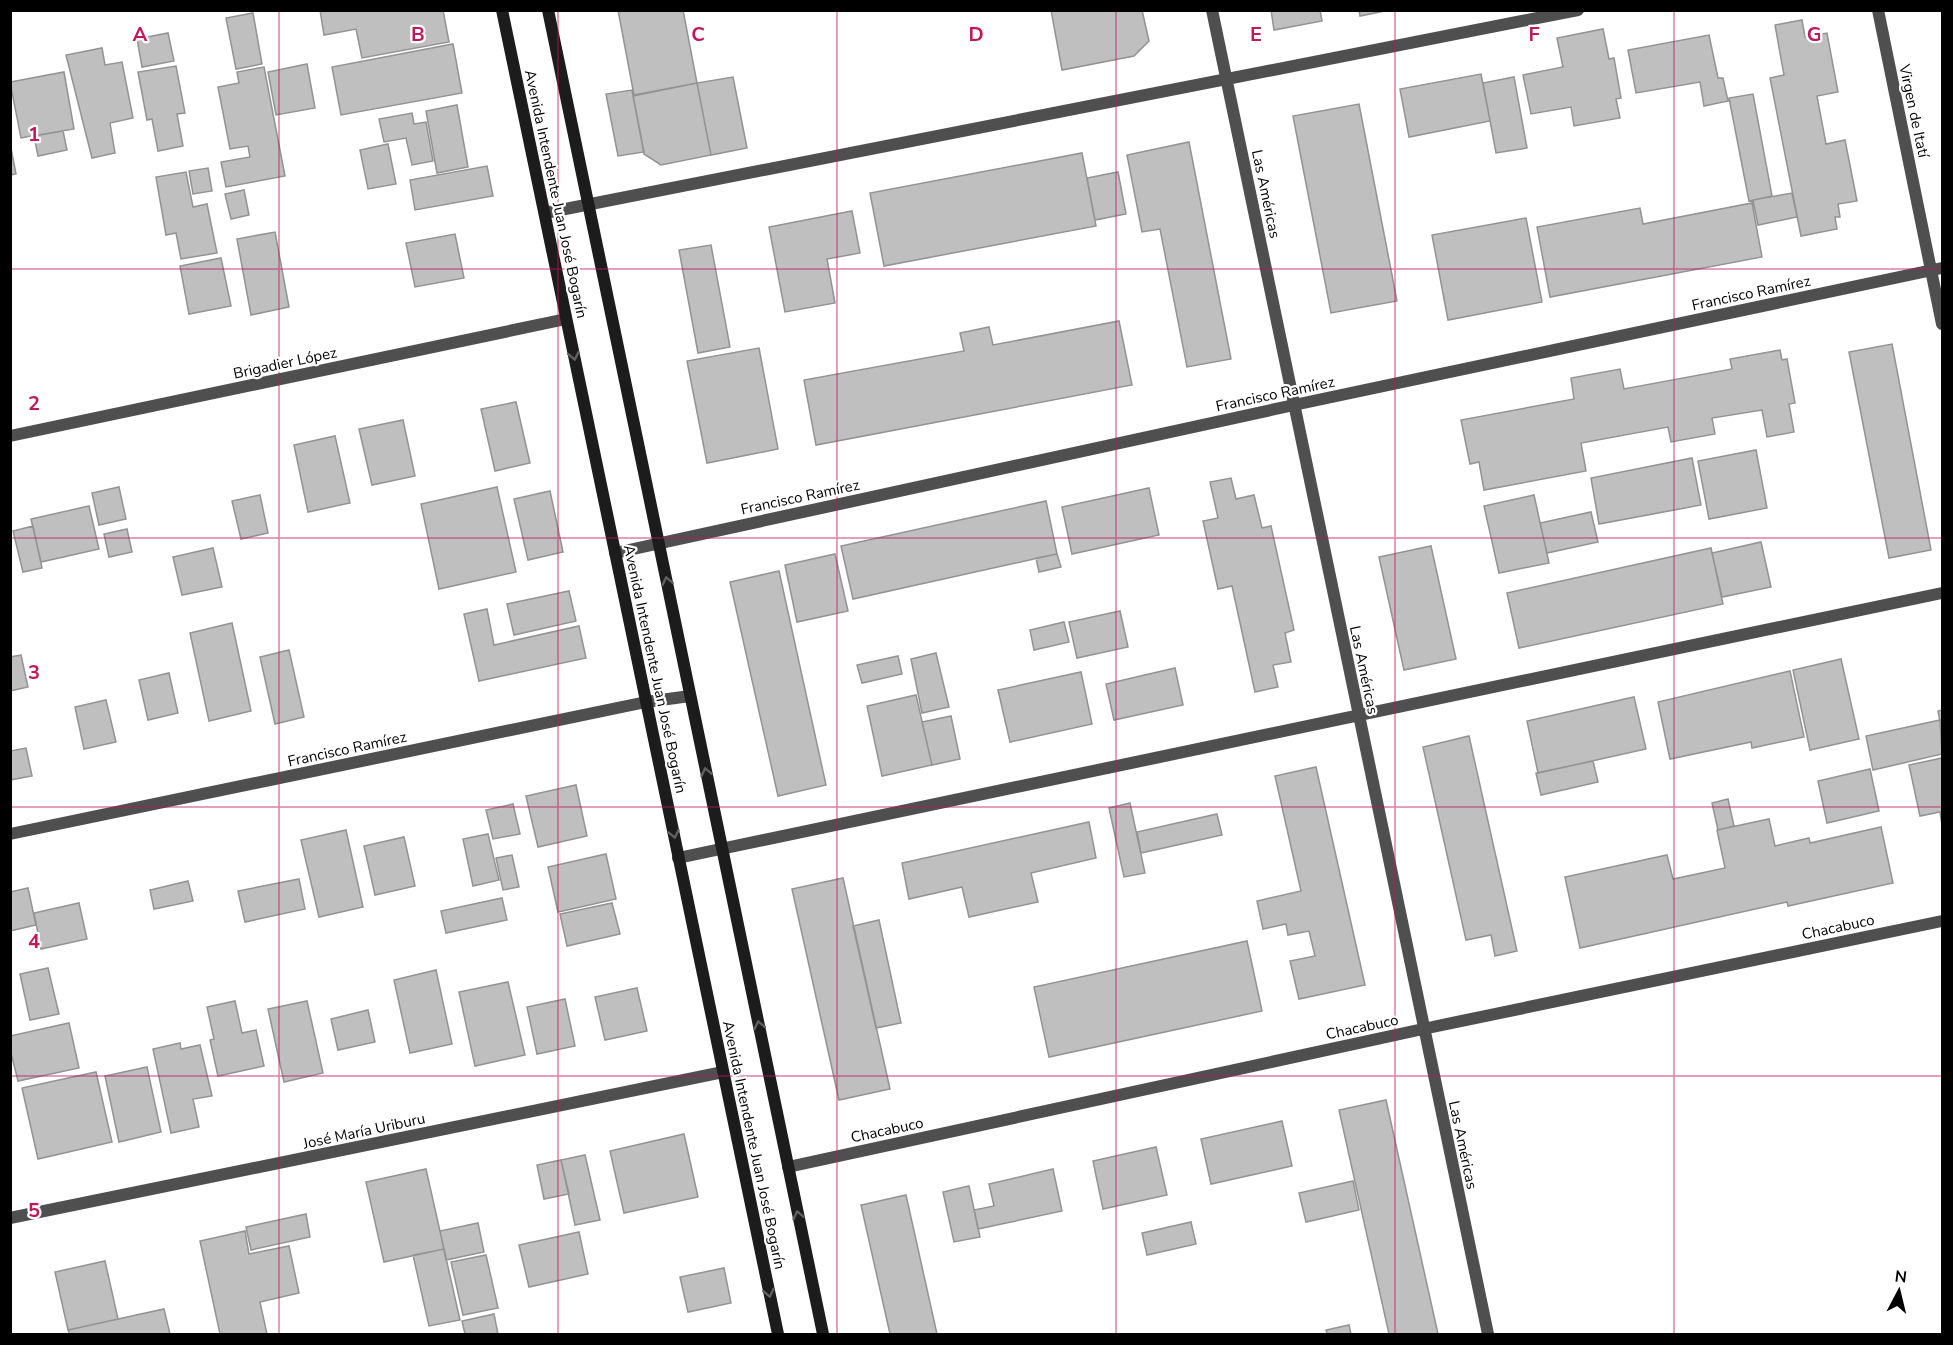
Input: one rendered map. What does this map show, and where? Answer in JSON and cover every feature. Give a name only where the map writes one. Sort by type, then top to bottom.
[{"type":"street","name":"Avenida Intendente Juan José Bogarín","points":[[502,10],[778,1335]]},
{"type":"street","name":"Avenida Intendente Juan José Bogarín","points":[[548,10],[823,1335]]},
{"type":"street","name":"Las Américas","points":[[1212,10],[1488,1335]]},
{"type":"street","points":[[544,213],[1578,10]]},
{"type":"street","name":"Virgen de Itatí","points":[[1878,10],[1937,269],[1942,324]]},
{"type":"street","name":"Francisco Ramírez","points":[[615,553],[1294,405],[1937,269]]},
{"type":"street","name":"Brigadier López","points":[[10,436],[567,319]]},
{"type":"street","points":[[678,858],[1942,593]]},
{"type":"street","name":"Francisco Ramírez","points":[[10,834],[646,702],[690,696]]},
{"type":"street","name":"Chacabuco","points":[[788,1167],[1423,1029],[1942,921]]},
{"type":"street","name":"José María Uriburu","points":[[10,1218],[723,1072]]},
{"type":"building","points":[[320,10],[443,10],[449,42],[362,58],[356,29],[324,35]]},
{"type":"building","points":[[618,10],[683,10],[697,83],[634,95]]},
{"type":"building","points":[[1051,10],[1142,10],[1149,41],[1134,56],[1062,70]]},
{"type":"building","points":[[1271,10],[1320,10],[1322,21],[1274,30]]},
{"type":"building","points":[[1359,10],[1390,10],[1360,16]]},
{"type":"building","points":[[253,13],[262,64],[236,69],[226,18]]},
{"type":"building","points":[[1802,20],[1805,37],[1827,33],[1838,92],[1817,96],[1826,144],[1845,140],[1857,201],[1838,204],[1840,217],[1835,217],[1837,229],[1801,236],[1770,78],[1784,75],[1775,25]]},
{"type":"building","points":[[1603,29],[1609,59],[1614,58],[1621,98],[1616,99],[1620,118],[1574,126],[1571,107],[1531,114],[1523,75],[1563,67],[1557,38]]},
{"type":"building","points":[[168,33],[174,61],[142,67],[137,39]]},
{"type":"building","points":[[1709,35],[1718,78],[1723,78],[1728,101],[1704,106],[1700,82],[1636,93],[1628,50]]},
{"type":"building","points":[[453,44],[462,93],[341,115],[332,67]]},
{"type":"building","points":[[102,48],[105,65],[122,62],[133,118],[110,123],[115,153],[92,158],[66,55]]},
{"type":"building","points":[[307,64],[315,108],[276,115],[268,72]]},
{"type":"building","points":[[176,66],[185,113],[177,114],[183,146],[158,151],[152,119],[147,120],[138,72]]},
{"type":"building","points":[[264,67],[285,176],[226,187],[221,162],[250,157],[248,146],[230,149],[218,87],[239,83],[237,72]]},
{"type":"building","points":[[64,72],[74,129],[21,138],[10,82]]},
{"type":"building","points":[[1481,74],[1490,121],[1409,137],[1400,89]]},
{"type":"building","points":[[733,77],[747,148],[711,155],[697,83]]},
{"type":"building","points":[[1514,77],[1527,148],[1496,153],[1483,83]]},
{"type":"building","points":[[697,83],[711,155],[661,165],[644,154],[633,96]]},
{"type":"building","points":[[632,90],[644,152],[618,156],[606,94]]},
{"type":"building","points":[[1753,94],[1772,196],[1749,201],[1729,98]]},
{"type":"building","points":[[1359,104],[1397,301],[1331,313],[1293,116]]},
{"type":"building","points":[[457,105],[468,167],[437,173],[426,111]]},
{"type":"building","points":[[412,113],[414,124],[426,122],[433,161],[412,165],[406,138],[384,142],[379,119]]},
{"type":"building","points":[[63,131],[67,150],[38,156],[34,136]]},
{"type":"building","points":[[1189,142],[1231,359],[1187,367],[1160,229],[1142,232],[1127,155]]},
{"type":"building","points":[[10,143],[16,174],[10,175]]},
{"type":"building","points":[[388,144],[396,184],[368,189],[360,150]]},
{"type":"building","points":[[1082,153],[1096,226],[884,266],[870,193]]},
{"type":"building","points":[[487,166],[493,196],[415,210],[410,180]]},
{"type":"building","points":[[208,168],[212,191],[193,194],[189,171]]},
{"type":"building","points":[[186,172],[193,207],[207,204],[217,253],[181,259],[176,233],[166,235],[156,177]]},
{"type":"building","points":[[1118,172],[1126,214],[1095,220],[1087,178]]},
{"type":"building","points":[[244,190],[249,215],[231,219],[225,194]]},
{"type":"building","points":[[1792,193],[1797,217],[1758,225],[1753,200]]},
{"type":"building","points":[[1752,203],[1762,257],[1550,297],[1537,227],[1640,208],[1643,224]]},
{"type":"building","points":[[852,211],[860,253],[827,259],[835,303],[785,312],[769,227]]},
{"type":"building","points":[[1526,218],[1542,302],[1448,320],[1432,235]]},
{"type":"building","points":[[275,232],[289,307],[251,315],[237,239]]},
{"type":"building","points":[[455,234],[464,278],[415,287],[406,243]]},
{"type":"building","points":[[711,245],[730,347],[698,353],[679,250]]},
{"type":"building","points":[[221,258],[231,306],[189,314],[180,266]]},
{"type":"building","points":[[1119,321],[1132,385],[816,445],[804,380],[964,351],[960,333],[989,327],[993,345]]},
{"type":"building","points":[[1892,344],[1931,550],[1889,558],[1849,352]]},
{"type":"building","points":[[759,348],[778,449],[707,463],[687,361]]},
{"type":"building","points":[[1780,350],[1782,360],[1787,359],[1795,403],[1789,404],[1794,432],[1767,437],[1762,410],[1712,418],[1715,434],[1671,442],[1668,427],[1581,443],[1586,471],[1484,490],[1479,462],[1470,464],[1461,420],[1574,399],[1571,378],[1620,369],[1624,389],[1732,369],[1730,359]]},
{"type":"building","points":[[516,402],[530,463],[495,471],[481,409]]},
{"type":"building","points":[[403,420],[415,476],[372,485],[359,429]]},
{"type":"building","points":[[335,436],[350,503],[308,512],[294,445]]},
{"type":"building","points":[[1756,450],[1767,508],[1709,519],[1698,461]]},
{"type":"building","points":[[1692,458],[1701,505],[1599,524],[1591,478]]},
{"type":"building","points":[[1231,478],[1236,499],[1254,495],[1262,528],[1271,526],[1294,630],[1285,633],[1291,662],[1273,665],[1278,687],[1255,692],[1232,586],[1218,589],[1203,521],[1218,518],[1210,482]]},
{"type":"building","points":[[119,487],[126,519],[99,525],[92,493]]},
{"type":"building","points":[[497,487],[516,572],[439,589],[421,504]]},
{"type":"building","points":[[1149,488],[1159,535],[1072,554],[1062,507]]},
{"type":"building","points":[[550,491],[563,552],[528,560],[514,499]]},
{"type":"building","points":[[260,495],[268,533],[241,539],[232,501]]},
{"type":"building","points":[[1534,495],[1549,563],[1499,573],[1484,506]]},
{"type":"building","points":[[1046,501],[1057,554],[853,599],[841,546]]},
{"type":"building","points":[[89,506],[99,549],[41,562],[31,519]]},
{"type":"building","points":[[1591,512],[1598,542],[1547,553],[1540,523]]},
{"type":"building","points":[[33,526],[42,568],[23,572],[13,531]]},
{"type":"building","points":[[127,529],[132,552],[109,557],[104,534]]},
{"type":"building","points":[[1761,542],[1771,587],[1722,597],[1712,553]]},
{"type":"building","points":[[1431,546],[1456,659],[1404,670],[1379,557]]},
{"type":"building","points":[[213,548],[222,587],[182,595],[173,557]]},
{"type":"building","points":[[1711,548],[1723,604],[1519,648],[1507,593]]},
{"type":"building","points":[[835,554],[848,611],[797,622],[785,565]]},
{"type":"building","points":[[1057,554],[1061,567],[1039,572],[1036,558]]},
{"type":"building","points":[[779,571],[826,785],[778,796],[730,582]]},
{"type":"building","points":[[569,591],[576,621],[514,635],[507,604]]},
{"type":"building","points":[[487,609],[494,645],[579,626],[586,658],[479,681],[464,614]]},
{"type":"building","points":[[1120,611],[1128,647],[1077,658],[1069,622]]},
{"type":"building","points":[[1064,622],[1069,642],[1034,650],[1030,630]]},
{"type":"building","points":[[232,623],[251,711],[209,721],[190,633]]},
{"type":"building","points":[[289,650],[304,717],[275,724],[260,657]]},
{"type":"building","points":[[936,653],[949,707],[922,713],[911,659]]},
{"type":"building","points":[[21,655],[28,687],[10,691],[10,657]]},
{"type":"building","points":[[898,656],[902,674],[862,683],[857,665]]},
{"type":"building","points":[[1841,659],[1859,739],[1810,750],[1793,670]]},
{"type":"building","points":[[1175,668],[1183,705],[1114,720],[1106,684]]},
{"type":"building","points":[[1790,671],[1804,737],[1752,748],[1751,742],[1670,759],[1658,702]]},
{"type":"building","points":[[1081,672],[1092,724],[1010,742],[998,690]]},
{"type":"building","points":[[169,673],[178,713],[148,720],[139,680]]},
{"type":"building","points":[[916,695],[932,765],[882,776],[867,706]]},
{"type":"building","points":[[1634,697],[1646,749],[1538,773],[1527,721]]},
{"type":"building","points":[[106,700],[116,742],[84,749],[75,707]]},
{"type":"building","points":[[1942,710],[1942,732],[1938,711]]},
{"type":"building","points":[[951,716],[960,759],[932,765],[922,722]]},
{"type":"building","points":[[1940,720],[1942,754],[1873,770],[1866,736]]},
{"type":"building","points":[[1469,736],[1517,951],[1495,956],[1491,935],[1466,940],[1423,747]]},
{"type":"building","points":[[26,748],[32,776],[10,780],[10,751]]},
{"type":"building","points":[[1942,758],[1942,825],[1940,812],[1920,816],[1909,765]]},
{"type":"building","points":[[1593,761],[1598,782],[1541,795],[1536,773]]},
{"type":"building","points":[[1316,767],[1365,985],[1299,999],[1290,961],[1315,956],[1309,931],[1288,935],[1286,924],[1263,929],[1257,901],[1301,891],[1275,776]]},
{"type":"building","points":[[1870,769],[1879,811],[1827,823],[1818,781]]},
{"type":"building","points":[[576,785],[587,836],[538,847],[526,796]]},
{"type":"building","points":[[1728,799],[1734,826],[1718,830],[1712,803]]},
{"type":"building","points":[[1130,803],[1145,873],[1124,877],[1109,808]]},
{"type":"building","points":[[513,804],[520,834],[493,839],[486,810]]},
{"type":"building","points":[[1217,814],[1222,835],[1141,853],[1137,832]]},
{"type":"building","points":[[1769,819],[1775,846],[1809,838],[1810,843],[1881,827],[1893,883],[1788,906],[1787,902],[1580,948],[1565,877],[1667,855],[1673,879],[1725,868],[1717,830]]},
{"type":"building","points":[[1089,822],[1096,858],[1031,873],[1038,902],[969,917],[962,887],[909,899],[902,863]]},
{"type":"building","points":[[346,830],[363,907],[319,917],[301,840]]},
{"type":"building","points":[[488,834],[499,880],[473,886],[463,839]]},
{"type":"building","points":[[404,837],[415,886],[375,895],[364,846]]},
{"type":"building","points":[[606,854],[616,899],[558,912],[548,867]]},
{"type":"building","points":[[512,855],[519,887],[503,890],[496,858]]},
{"type":"building","points":[[843,878],[890,1089],[839,1100],[792,889]]},
{"type":"building","points":[[299,879],[305,909],[245,922],[238,891]]},
{"type":"building","points":[[188,881],[193,901],[154,909],[150,890]]},
{"type":"building","points":[[28,888],[36,925],[10,931],[10,892]]},
{"type":"building","points":[[502,898],[507,920],[446,933],[441,911]]},
{"type":"building","points":[[79,903],[87,939],[41,949],[34,913]]},
{"type":"building","points":[[612,903],[620,934],[567,946],[560,914]]},
{"type":"building","points":[[879,920],[901,1023],[876,1028],[853,926]]},
{"type":"building","points":[[1247,941],[1262,1011],[1049,1057],[1034,987]]},
{"type":"building","points":[[48,968],[59,1014],[30,1020],[20,974]]},
{"type":"building","points":[[436,970],[452,1044],[410,1053],[394,980]]},
{"type":"building","points":[[508,982],[525,1055],[475,1066],[459,992]]},
{"type":"building","points":[[637,988],[647,1031],[605,1040],[595,997]]},
{"type":"building","points":[[565,999],[575,1046],[537,1054],[527,1007]]},
{"type":"building","points":[[235,1001],[242,1033],[256,1030],[264,1066],[218,1076],[210,1040],[214,1039],[207,1007]]},
{"type":"building","points":[[307,1001],[323,1073],[284,1082],[268,1009]]},
{"type":"building","points":[[368,1010],[375,1042],[338,1050],[331,1019]]},
{"type":"building","points":[[69,1023],[79,1068],[18,1081],[10,1049],[10,1036]]},
{"type":"building","points":[[180,1043],[181,1049],[200,1045],[212,1096],[193,1099],[199,1127],[171,1133],[153,1049]]},
{"type":"building","points":[[147,1067],[161,1132],[119,1142],[105,1076]]},
{"type":"building","points":[[96,1072],[112,1142],[38,1159],[22,1088]]},
{"type":"building","points":[[1386,1100],[1438,1334],[1389,1334],[1339,1110]]},
{"type":"building","points":[[1282,1121],[1292,1166],[1211,1184],[1201,1139]]},
{"type":"building","points":[[684,1134],[698,1197],[624,1213],[610,1151]]},
{"type":"building","points":[[1156,1147],[1167,1195],[1103,1209],[1093,1161]]},
{"type":"building","points":[[585,1155],[600,1220],[575,1225],[561,1160]]},
{"type":"building","points":[[561,1160],[569,1194],[544,1199],[537,1165]]},
{"type":"building","points":[[426,1169],[444,1249],[384,1262],[366,1182]]},
{"type":"building","points":[[1053,1169],[1062,1211],[978,1229],[974,1210],[994,1206],[989,1184]]},
{"type":"building","points":[[1353,1181],[1359,1210],[1306,1222],[1299,1193]]},
{"type":"building","points":[[969,1186],[980,1237],[954,1242],[943,1192]]},
{"type":"building","points":[[906,1195],[937,1334],[890,1334],[861,1205]]},
{"type":"building","points":[[306,1214],[310,1237],[251,1250],[246,1227]]},
{"type":"building","points":[[1191,1222],[1196,1244],[1147,1255],[1142,1233]]},
{"type":"building","points":[[478,1223],[484,1252],[446,1260],[440,1231]]},
{"type":"building","points":[[245,1231],[249,1254],[289,1246],[299,1293],[260,1302],[267,1334],[220,1334],[200,1241]]},
{"type":"building","points":[[579,1232],[588,1274],[529,1287],[519,1245]]},
{"type":"building","points":[[444,1249],[460,1320],[429,1326],[413,1255]]},
{"type":"building","points":[[486,1255],[498,1308],[463,1315],[451,1262]]},
{"type":"building","points":[[105,1261],[118,1319],[68,1330],[55,1272]]},
{"type":"building","points":[[724,1268],[731,1303],[688,1312],[680,1277]]},
{"type":"building","points":[[164,1309],[170,1334],[70,1334],[68,1330]]},
{"type":"building","points":[[494,1314],[498,1334],[465,1334],[462,1321]]},
{"type":"building","points":[[1349,1325],[1351,1334],[1327,1334],[1326,1330]]}]
